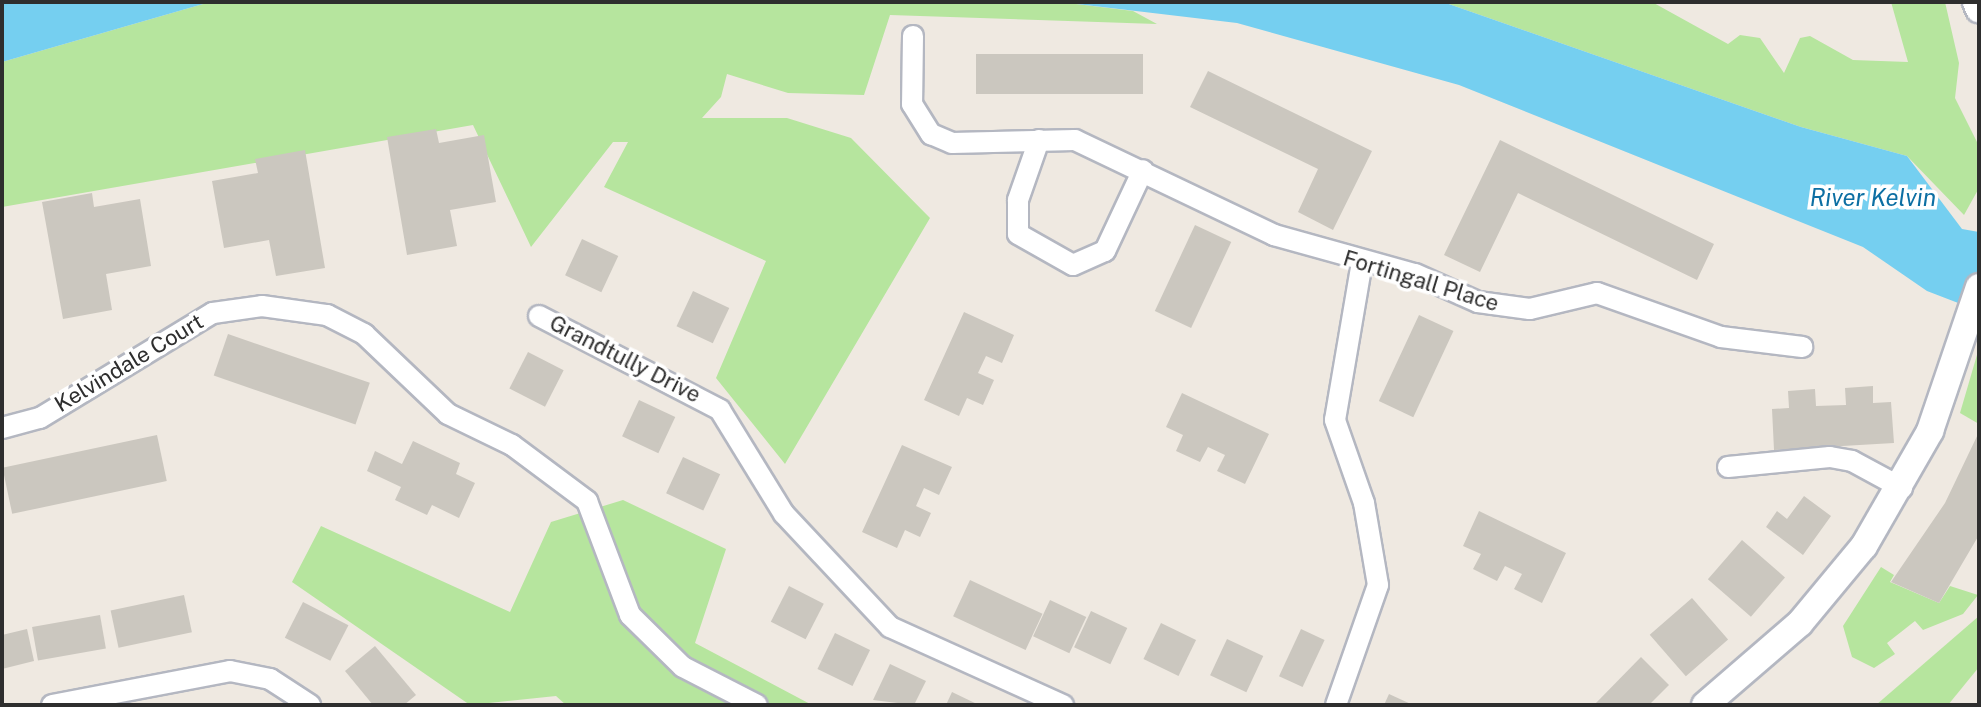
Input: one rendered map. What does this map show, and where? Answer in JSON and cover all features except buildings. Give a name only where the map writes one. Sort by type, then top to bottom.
[{"type":"street","points":[[1976,2],[1979,9]]},
{"type":"street","name":"Fortingall Place","points":[[913,36],[912,104],[931,134],[974,145],[1075,140],[1274,235],[1505,309],[1597,293],[1721,337],[1802,347]]},
{"type":"street","points":[[1039,140],[1018,200],[1018,234],[1073,265],[1105,251],[1143,170]]},
{"type":"street","points":[[1336,705],[1378,585],[1364,503],[1335,420],[1362,262]]},
{"type":"street","points":[[1705,705],[1821,601],[1902,488],[1948,389],[1979,287]]},
{"type":"street","name":"Kelvindale Court","points":[[2,428],[40,418],[213,313],[262,306],[327,315],[364,334],[448,414],[512,445],[587,501],[630,615],[683,667],[757,705]]},
{"type":"street","name":"Grandtully Drive","points":[[539,316],[720,410],[784,514],[890,627],[1063,705]]},
{"type":"street","points":[[1728,467],[1830,457],[1852,461],[1902,488]]},
{"type":"street","points":[[52,705],[230,671],[270,679],[310,705]]},
{"type":"green space","points":[[210,2],[1060,2],[1133,11],[1157,24],[890,15],[864,95],[788,93],[727,74],[721,97],[702,118],[787,118],[851,138],[930,218],[785,464],[716,378],[766,261],[604,187],[628,142],[613,142],[531,247],[473,125],[2,207],[2,62]]},
{"type":"green space","points":[[1443,2],[1652,2],[1728,44],[1740,35],[1760,38],[1784,73],[1800,38],[1810,36],[1853,60],[1908,62],[1891,2],[1945,2],[1959,63],[1955,98],[1979,146],[1979,188],[1964,215],[1907,156],[1801,127]]},
{"type":"green space","points":[[1979,348],[1979,424],[1960,413]]},
{"type":"green space","points":[[623,500],[726,549],[695,643],[812,705],[566,705],[556,696],[470,705],[292,582],[321,526],[510,612],[551,522]]},
{"type":"green space","points":[[1881,567],[1894,575],[1890,582],[1939,603],[1950,586],[1978,595],[1963,614],[1923,630],[1915,621],[1887,643],[1895,654],[1874,668],[1852,657],[1843,626]]},
{"type":"green space","points":[[1979,616],[1979,667],[1948,705],[1876,705]]},
{"type":"water","points":[[2,2],[210,2],[2,62]]},
{"type":"water","name":"River Kelvin","points":[[1060,2],[1443,2],[1801,127],[1907,156],[1962,229],[1979,232],[1979,311],[1927,291],[1863,247],[1459,85],[1237,23]]}]
